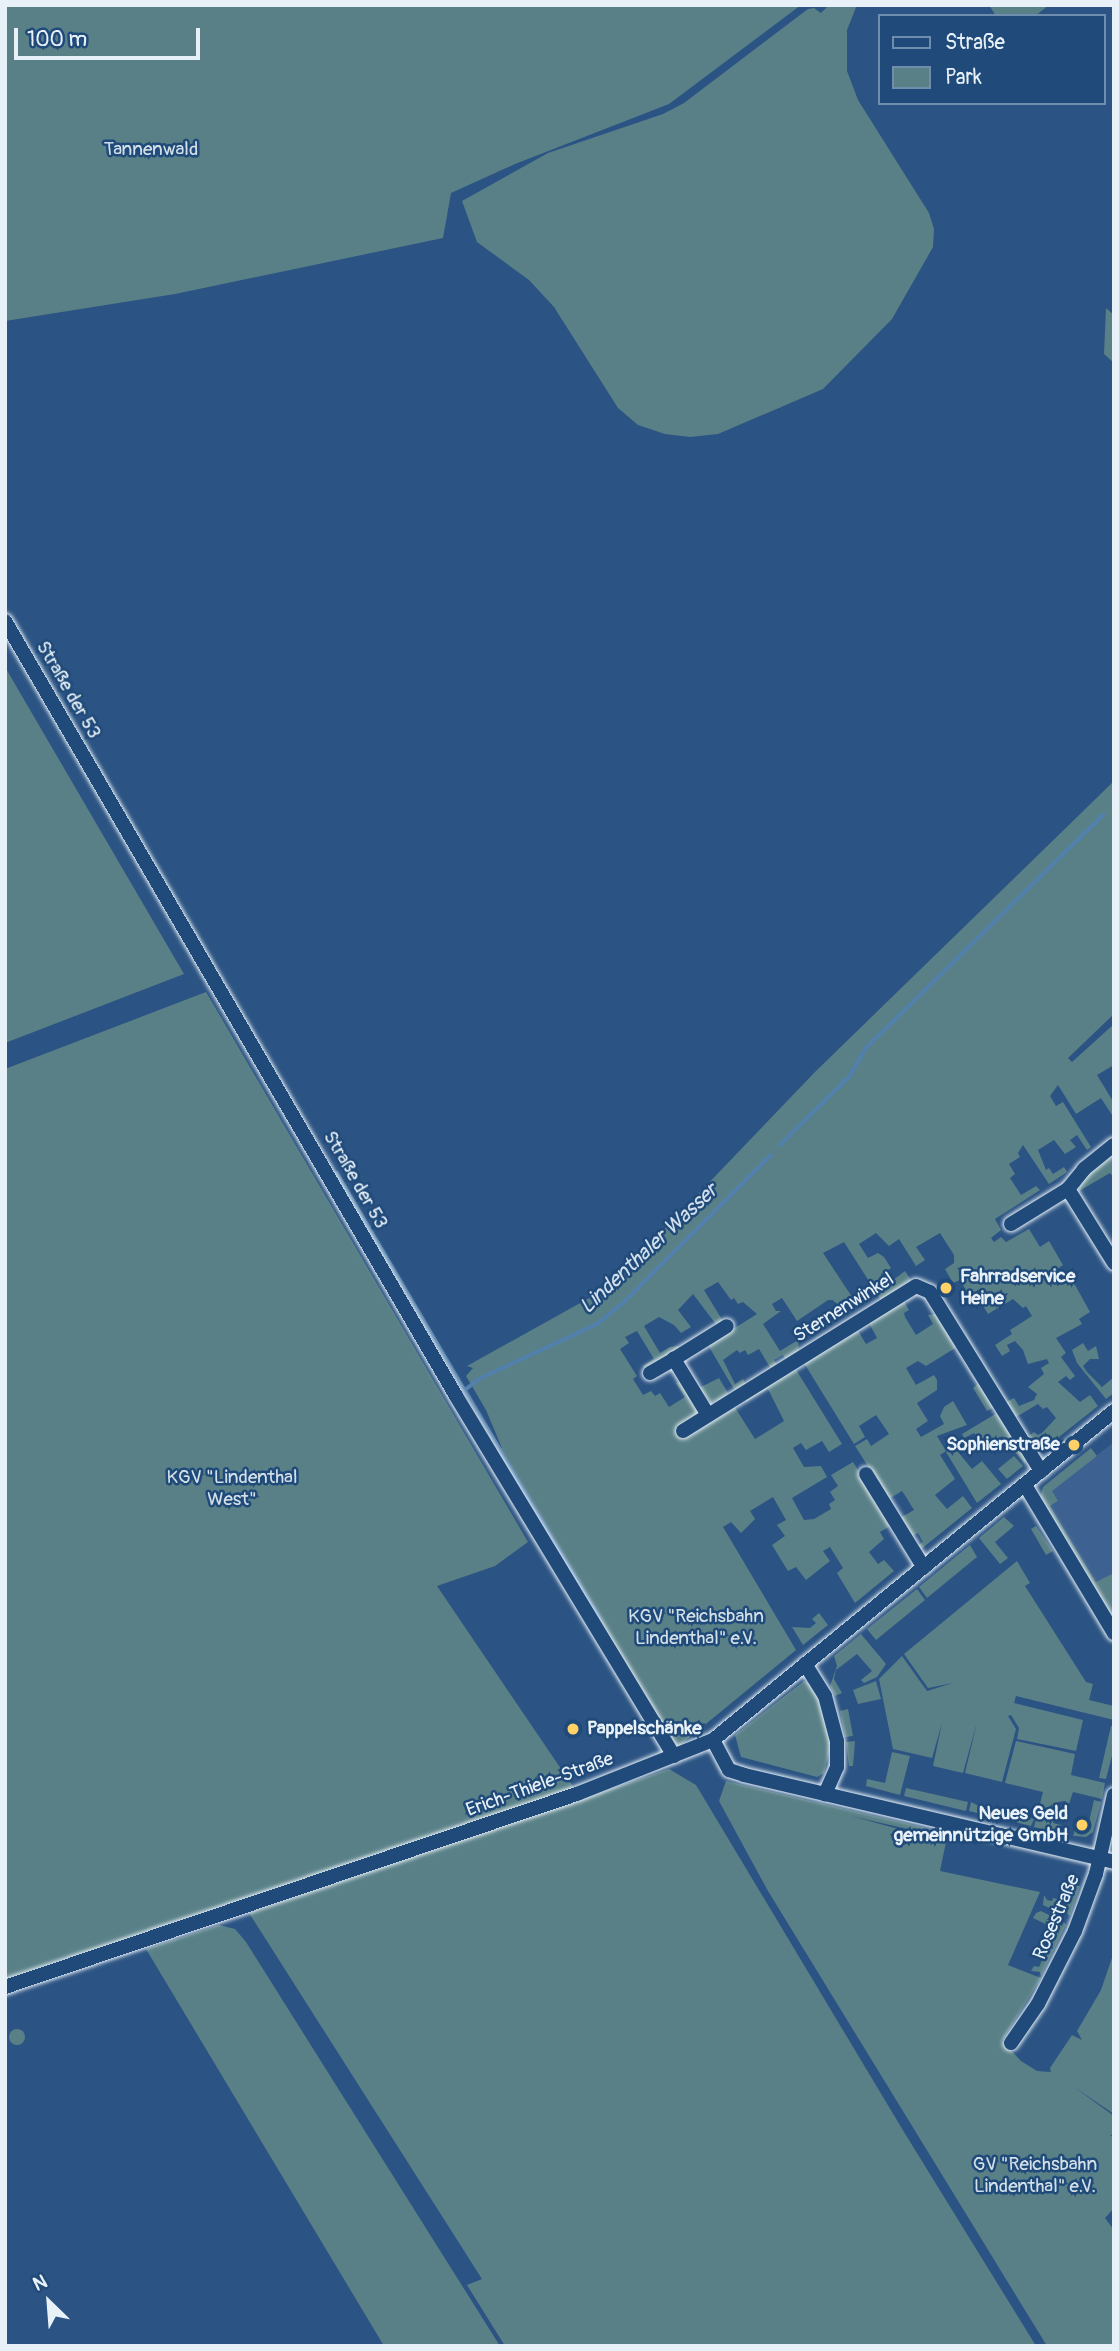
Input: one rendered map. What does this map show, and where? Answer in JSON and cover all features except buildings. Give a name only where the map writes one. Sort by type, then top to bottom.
[{"type":"street","name":"Straße der 53","points":[[5,621],[456,1396],[674,1756]]},
{"type":"street","points":[[1011,1224],[1068,1189],[1084,1169],[1114,1145]]},
{"type":"street","points":[[1068,1189],[1114,1263]]},
{"type":"street","name":"Sternenwinkel","points":[[682,1431],[916,1286],[930,1292],[1041,1471]]},
{"type":"street","points":[[650,1373],[727,1326]]},
{"type":"street","points":[[674,1359],[708,1415]]},
{"type":"street","name":"Erich-Thiele-Straße","points":[[5,1987],[577,1794],[713,1740],[1114,1411]]},
{"type":"street","points":[[866,1474],[924,1568]]},
{"type":"street","points":[[1025,1485],[1114,1633]]},
{"type":"street","points":[[805,1664],[825,1696],[836,1741],[837,1767],[825,1794]]},
{"type":"street","points":[[713,1740],[729,1770],[1106,1860]]},
{"type":"street","name":"Rosestraße","points":[[1011,2043],[1038,2004],[1075,1931],[1106,1860],[1114,1795]]},
{"type":"shaded area","points":[[1114,1442],[1114,1573],[1097,1583],[1050,1506],[1058,1501],[1051,1491]]},
{"type":"green space","name":"Tannenwald","points":[[5,5],[801,5],[669,104],[515,164],[451,193],[443,238],[175,294],[5,321]]},
{"type":"green space","points":[[829,5],[857,5],[847,30],[847,71],[858,100],[929,213],[934,229],[933,247],[892,319],[823,389],[718,434],[690,437],[665,434],[638,425],[618,408],[554,307],[529,280],[477,242],[462,201],[548,153],[663,114],[684,103],[808,9],[814,8],[821,13]]},
{"type":"green space","points":[[989,5],[1049,5],[1038,14],[995,14]]},
{"type":"green space","points":[[1106,308],[1114,315],[1114,363],[1104,354]]},
{"type":"green space","points":[[5,667],[184,974],[5,1043]]},
{"type":"green space","name":"KGV \"Reichsbahn Lindenthal\" e.V.","points":[[1114,781],[1114,1014],[1068,1058],[1072,1062],[1114,1024],[1114,1065],[1097,1075],[1114,1103],[1114,1118],[1101,1098],[1076,1114],[1058,1085],[1050,1096],[1056,1106],[1063,1102],[1091,1147],[1087,1150],[1077,1135],[1070,1140],[1076,1147],[1065,1154],[1054,1140],[1038,1150],[1046,1170],[1049,1168],[1053,1174],[1064,1167],[1067,1172],[1049,1184],[1023,1145],[1018,1153],[1020,1157],[1009,1164],[1015,1174],[1010,1178],[1021,1195],[1036,1186],[1040,1190],[995,1219],[1001,1230],[991,1238],[994,1242],[1001,1237],[1006,1242],[1029,1229],[1040,1247],[1049,1241],[1063,1265],[1053,1272],[1058,1280],[1069,1274],[1090,1312],[1079,1319],[1082,1324],[1056,1338],[1066,1353],[1061,1357],[1075,1376],[1070,1380],[1066,1376],[1058,1382],[1080,1402],[1090,1395],[1098,1406],[1040,1452],[1037,1450],[1028,1437],[1034,1432],[1038,1435],[1042,1433],[1056,1418],[1047,1407],[1043,1409],[1038,1404],[1016,1417],[1006,1402],[1014,1398],[1019,1406],[1034,1400],[1037,1394],[1028,1387],[1044,1374],[1041,1368],[1049,1363],[1047,1359],[1028,1364],[1023,1350],[1015,1341],[1007,1345],[1010,1351],[1002,1356],[995,1345],[1012,1334],[1010,1330],[1032,1316],[1026,1306],[1023,1308],[1013,1299],[988,1314],[979,1299],[973,1302],[960,1280],[953,1283],[945,1269],[954,1263],[954,1255],[940,1233],[916,1247],[925,1260],[916,1266],[899,1239],[889,1246],[876,1233],[859,1244],[868,1258],[878,1253],[884,1257],[891,1268],[881,1275],[888,1284],[905,1271],[911,1280],[881,1300],[844,1242],[823,1253],[854,1300],[839,1309],[833,1300],[828,1300],[797,1321],[782,1298],[772,1304],[776,1311],[781,1311],[763,1324],[780,1351],[798,1340],[799,1352],[786,1360],[783,1355],[774,1360],[777,1365],[771,1369],[759,1349],[748,1355],[745,1350],[740,1353],[737,1350],[723,1360],[735,1384],[743,1379],[746,1385],[735,1391],[708,1345],[757,1314],[743,1302],[738,1304],[734,1298],[731,1300],[718,1282],[704,1290],[724,1323],[718,1327],[693,1294],[678,1310],[691,1327],[681,1333],[674,1325],[659,1317],[644,1326],[660,1353],[670,1347],[678,1346],[679,1349],[646,1370],[643,1366],[654,1359],[637,1331],[625,1337],[629,1343],[620,1349],[637,1376],[633,1379],[643,1395],[651,1391],[655,1396],[660,1393],[669,1407],[685,1397],[676,1383],[681,1381],[698,1414],[734,1406],[755,1439],[784,1421],[768,1389],[746,1402],[744,1400],[795,1368],[842,1444],[829,1452],[822,1441],[806,1450],[801,1443],[793,1448],[804,1467],[821,1466],[827,1477],[792,1498],[804,1520],[814,1519],[831,1509],[829,1504],[835,1500],[830,1492],[838,1486],[831,1475],[853,1462],[892,1525],[880,1532],[884,1539],[869,1552],[878,1564],[884,1560],[894,1571],[855,1603],[837,1573],[843,1568],[830,1547],[823,1551],[830,1561],[806,1580],[796,1567],[788,1571],[772,1545],[785,1536],[777,1525],[786,1520],[773,1497],[750,1511],[755,1519],[741,1533],[731,1522],[723,1527],[796,1650],[679,1746],[673,1742],[495,1450],[502,1448],[486,1410],[466,1376],[473,1368],[467,1366],[609,1287],[815,1072]]},
{"type":"green space","name":"KGV \"Lindenthal West\"","points":[[206,992],[528,1542],[495,1566],[437,1586],[574,1788],[5,1979],[5,1069]]},
{"type":"green space","points":[[1114,1153],[1114,1178],[1110,1173],[1079,1191],[1082,1178]]},
{"type":"green space","points":[[904,1301],[909,1310],[904,1313],[905,1317],[916,1335],[933,1324],[928,1315],[936,1314],[957,1347],[926,1366],[918,1361],[906,1368],[916,1385],[934,1375],[937,1380],[937,1390],[917,1403],[928,1421],[916,1429],[921,1437],[944,1424],[940,1416],[944,1407],[953,1401],[967,1425],[937,1436],[946,1451],[940,1455],[955,1479],[935,1495],[947,1509],[963,1496],[972,1508],[920,1550],[917,1546],[923,1542],[918,1533],[912,1536],[900,1518],[914,1510],[906,1497],[902,1491],[889,1499],[855,1446],[867,1439],[871,1446],[889,1434],[876,1415],[859,1426],[865,1437],[854,1444],[804,1363],[857,1329],[866,1344],[877,1338],[869,1323]]},
{"type":"green space","points":[[1083,1343],[1088,1351],[1096,1346],[1099,1359],[1090,1359],[1083,1366],[1087,1372],[1102,1387],[1114,1377],[1114,1393],[1106,1399],[1077,1363],[1072,1350]]},
{"type":"green space","points":[[719,1378],[728,1393],[727,1397],[711,1403],[699,1388]]},
{"type":"green space","points":[[979,1383],[994,1407],[987,1411],[973,1388]]},
{"type":"green space","points":[[997,1413],[1026,1459],[1025,1464],[1002,1436],[986,1449],[974,1433],[964,1438],[962,1434]]},
{"type":"green space","points":[[954,1447],[972,1469],[982,1461],[1001,1484],[977,1503],[946,1452]]},
{"type":"green space","points":[[1091,1448],[1097,1456],[1052,1491],[1058,1501],[1050,1506],[1096,1582],[1114,1573],[1114,1623],[1040,1497],[1043,1487]]},
{"type":"green space","points":[[1014,1456],[1023,1466],[1007,1479],[998,1469]]},
{"type":"green space","points":[[1004,1517],[1014,1526],[995,1542],[1008,1558],[1000,1564],[979,1538]]},
{"type":"green space","points":[[1036,1526],[1053,1551],[1046,1555],[1031,1529]]},
{"type":"green space","points":[[970,1545],[977,1557],[927,1598],[919,1587]]},
{"type":"green space","points":[[1017,1561],[1030,1583],[1025,1586],[1086,1682],[1093,1684],[1089,1700],[1114,1706],[1114,1720],[1016,1696],[1014,1703],[1083,1720],[1076,1751],[1017,1739],[1019,1728],[1011,1715],[1008,1716],[1016,1729],[1002,1782],[965,1773],[977,1722],[963,1773],[933,1766],[942,1723],[932,1758],[893,1749],[879,1679],[902,1656],[927,1691],[953,1683],[928,1688],[904,1654]]},
{"type":"green space","points":[[917,1589],[925,1600],[876,1640],[867,1629]]},
{"type":"green space","points":[[819,1613],[828,1625],[803,1645],[792,1627],[810,1628],[816,1623],[812,1619]]},
{"type":"green space","points":[[861,1634],[886,1664],[877,1677],[864,1683],[861,1680],[872,1671],[857,1654],[836,1670],[834,1679],[842,1693],[835,1696],[830,1686],[837,1666],[834,1656]]},
{"type":"green space","points":[[804,1681],[813,1686],[824,1712],[831,1745],[824,1773],[817,1777],[741,1757],[735,1735]]},
{"type":"green space","points":[[876,1681],[881,1699],[858,1704],[853,1690]]},
{"type":"green space","points":[[848,1709],[853,1736],[845,1737],[840,1711]]},
{"type":"green space","points":[[1111,1726],[1114,1726],[1114,1748],[1106,1779],[1099,1778]]},
{"type":"green space","points":[[855,1741],[853,1766],[849,1766],[846,1742]]},
{"type":"green space","points":[[1016,1741],[1075,1754],[1071,1775],[1105,1783],[1102,1799],[1073,1792],[1069,1804],[1065,1801],[1058,1802],[1053,1823],[1061,1825],[1059,1833],[1034,1827],[1043,1792],[1005,1783]]},
{"type":"green space","points":[[892,1752],[910,1756],[900,1795],[866,1786],[867,1779],[885,1783]]},
{"type":"green space","points":[[669,1769],[696,1785],[1036,2346],[505,2346],[467,2285],[482,2279],[249,1913]]},
{"type":"green space","name":"GV \"Reichsbahn Lindenthal\" e.V.","points":[[726,1781],[960,1836],[959,1841],[851,1816],[946,1842],[940,1871],[1040,1892],[1008,1965],[1041,1978],[1002,2041],[1021,2061],[1037,2071],[1051,2072],[1050,2068],[1072,2035],[1082,2040],[1077,2031],[1101,1990],[1114,1952],[1114,2114],[1074,2087],[1114,2116],[1114,2135],[1110,2135],[1114,2138],[1114,2208],[1105,2218],[1114,2230],[1114,2346],[1047,2346],[768,1891],[719,1801]]},
{"type":"green space","points":[[906,1788],[968,1802],[966,1811],[904,1796]]},
{"type":"green space","points":[[1094,1800],[1101,1802],[1093,1832],[1086,1837],[1073,1836],[1075,1829],[1088,1826]]},
{"type":"green space","points":[[971,1802],[981,1807],[1034,1819],[1031,1826],[969,1811]]},
{"type":"green space","points":[[1070,1883],[1080,1886],[1070,1916],[1064,1911],[1062,1914],[1043,1905],[1044,1895],[1047,1900],[1052,1901],[1053,1898],[1065,1901]]},
{"type":"green space","points":[[1041,1911],[1059,1920],[1058,1924],[1062,1926],[1064,1922],[1066,1925],[1041,1976],[1040,1972],[1031,1971],[1034,1966],[1039,1967],[1053,1936],[1049,1933],[1052,1927],[1033,1918]]},
{"type":"green space","points":[[219,1925],[235,1929],[246,1942],[500,2346],[384,2346],[146,1949]]},
{"type":"green space","points":[[17,2029],[23,2031],[23,2043],[17,2045],[11,2043],[9,2037],[11,2031]]},
{"type":"waterway","name":"Lindenthaler Wasser","points":[[780,1145],[849,1077],[865,1049],[1103,815]]},
{"type":"waterway","name":"Lindenthaler Wasser","points":[[337,1173],[465,1390],[479,1379],[597,1324],[625,1301],[771,1155]]},
{"type":"waterway","points":[[465,1390],[601,1620]]},
{"type":"place","name":"Fahrradservice Heine","points":[[946,1288]]},
{"type":"place","name":"Sophienstraße","points":[[1074,1445]]},
{"type":"place","name":"Pappelschänke","points":[[573,1729]]},
{"type":"place","name":"Neues Geld gemeinnützige GmbH","points":[[1082,1825]]}]
